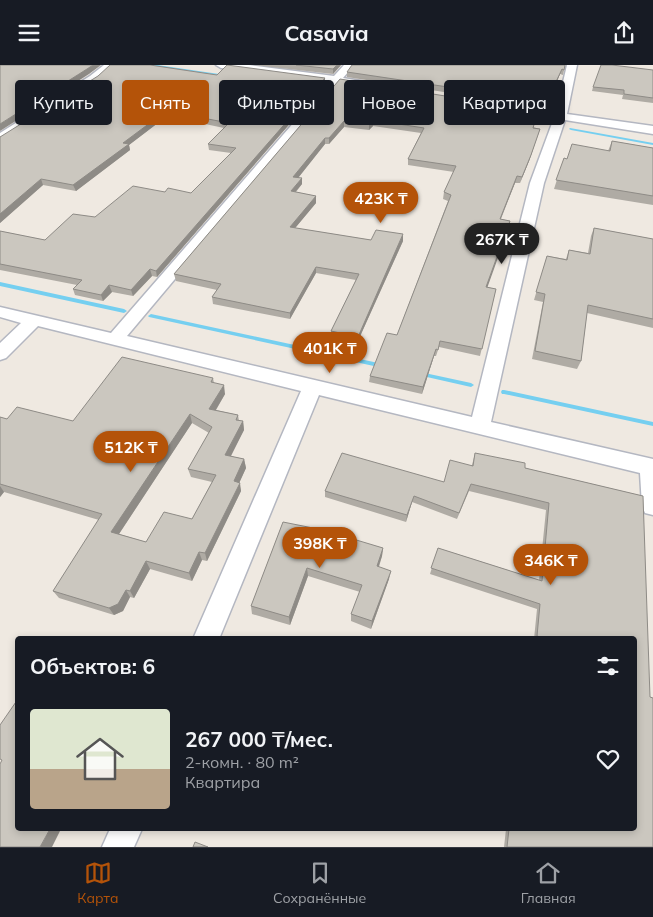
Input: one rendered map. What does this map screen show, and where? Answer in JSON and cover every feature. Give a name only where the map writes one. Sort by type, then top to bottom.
[{"type":"street","points":[[0,138],[94,78],[110,65]]},
{"type":"street","points":[[221,65],[344,81]]},
{"type":"street","points":[[116,339],[349,65]]},
{"type":"street","points":[[565,97],[572,65]]},
{"type":"street","points":[[565,117],[653,130]]},
{"type":"street","points":[[480,426],[537,183],[558,125]]},
{"type":"street","points":[[0,312],[652,468],[653,506]]},
{"type":"street","points":[[0,354],[34,320]]},
{"type":"street","points":[[207,636],[312,388]]},
{"type":"street","points":[[118,847],[125,831]]},
{"type":"building","points":[[0,65],[93,65],[69,80],[15,80],[15,114],[0,124]]},
{"type":"building","points":[[110,65],[150,65],[217,75],[227,65],[325,78],[323,80],[219,80],[219,121],[209,119],[209,80],[122,80],[122,125],[147,125],[123,143],[129,144],[73,185],[41,179],[0,214],[0,137],[19,125],[112,125],[112,80],[92,80]]},
{"type":"building","points":[[296,65],[337,65],[333,69]]},
{"type":"building","points":[[352,65],[565,65],[564,70],[562,69],[557,80],[444,80],[444,86],[434,85],[434,80],[401,80],[347,72]]},
{"type":"building","points":[[601,65],[653,70],[653,98],[624,94],[624,90],[593,87]]},
{"type":"building","points":[[340,79],[346,80],[344,80],[344,121],[329,138],[325,138],[293,177],[302,178],[291,191],[316,196],[290,227],[371,240],[376,230],[403,234],[358,337],[331,331],[359,274],[316,267],[290,313],[212,297],[221,284],[174,274],[301,125],[334,125],[334,86]]},
{"type":"building","points":[[434,94],[444,96],[444,125],[534,125],[533,128],[540,129],[522,177],[517,176],[500,219],[510,221],[486,287],[496,289],[482,349],[440,341],[423,387],[370,376],[387,333],[397,335],[451,195],[444,192],[456,166],[408,159],[424,128],[405,125],[434,125]]},
{"type":"building","points":[[227,125],[284,125],[156,271],[150,269],[131,290],[109,285],[101,295],[73,289],[82,280],[0,264],[0,231],[45,240],[73,214],[95,217],[133,186],[165,192],[168,188],[191,193],[236,148],[208,144]]},
{"type":"building","points":[[612,141],[653,148],[653,196],[556,180],[564,158],[567,159],[572,144],[610,151]]},
{"type":"building","points":[[594,228],[653,239],[653,319],[588,305],[581,361],[535,351],[545,294],[536,292],[547,256],[567,260],[569,250],[590,254]]},
{"type":"building","points":[[122,357],[213,378],[211,382],[224,385],[209,409],[238,415],[236,420],[243,421],[225,455],[244,459],[234,481],[240,483],[205,553],[199,552],[189,573],[146,561],[130,591],[126,590],[118,604],[109,608],[53,591],[102,514],[0,484],[0,417],[7,419],[17,407],[73,421]],"holes":[[[190,414],[212,427],[188,469],[216,475],[192,519],[164,512],[146,542],[111,532]]]},
{"type":"building","points":[[342,453],[444,482],[450,460],[473,466],[475,453],[525,463],[525,468],[643,496],[650,697],[653,698],[653,847],[507,847],[509,831],[637,831],[637,636],[537,636],[540,604],[431,568],[438,548],[542,581],[549,503],[471,484],[459,513],[414,496],[407,515],[325,491]]},
{"type":"building","points":[[283,522],[323,530],[383,548],[377,566],[391,571],[372,621],[351,614],[362,585],[307,568],[289,617],[251,606]]},
{"type":"building","points":[[15,703],[15,831],[49,831],[40,847],[0,847],[0,764],[2,760],[0,759],[0,725]]},
{"type":"building","points":[[195,842],[208,847],[193,847]]},
{"type":"waterway","points":[[150,65],[224,75]]},
{"type":"waterway","points":[[571,129],[653,144]]},
{"type":"waterway","points":[[0,284],[124,311]]},
{"type":"waterway","points":[[151,316],[383,366]]},
{"type":"waterway","points":[[420,374],[471,385]]},
{"type":"waterway","points":[[504,392],[653,424]]}]
